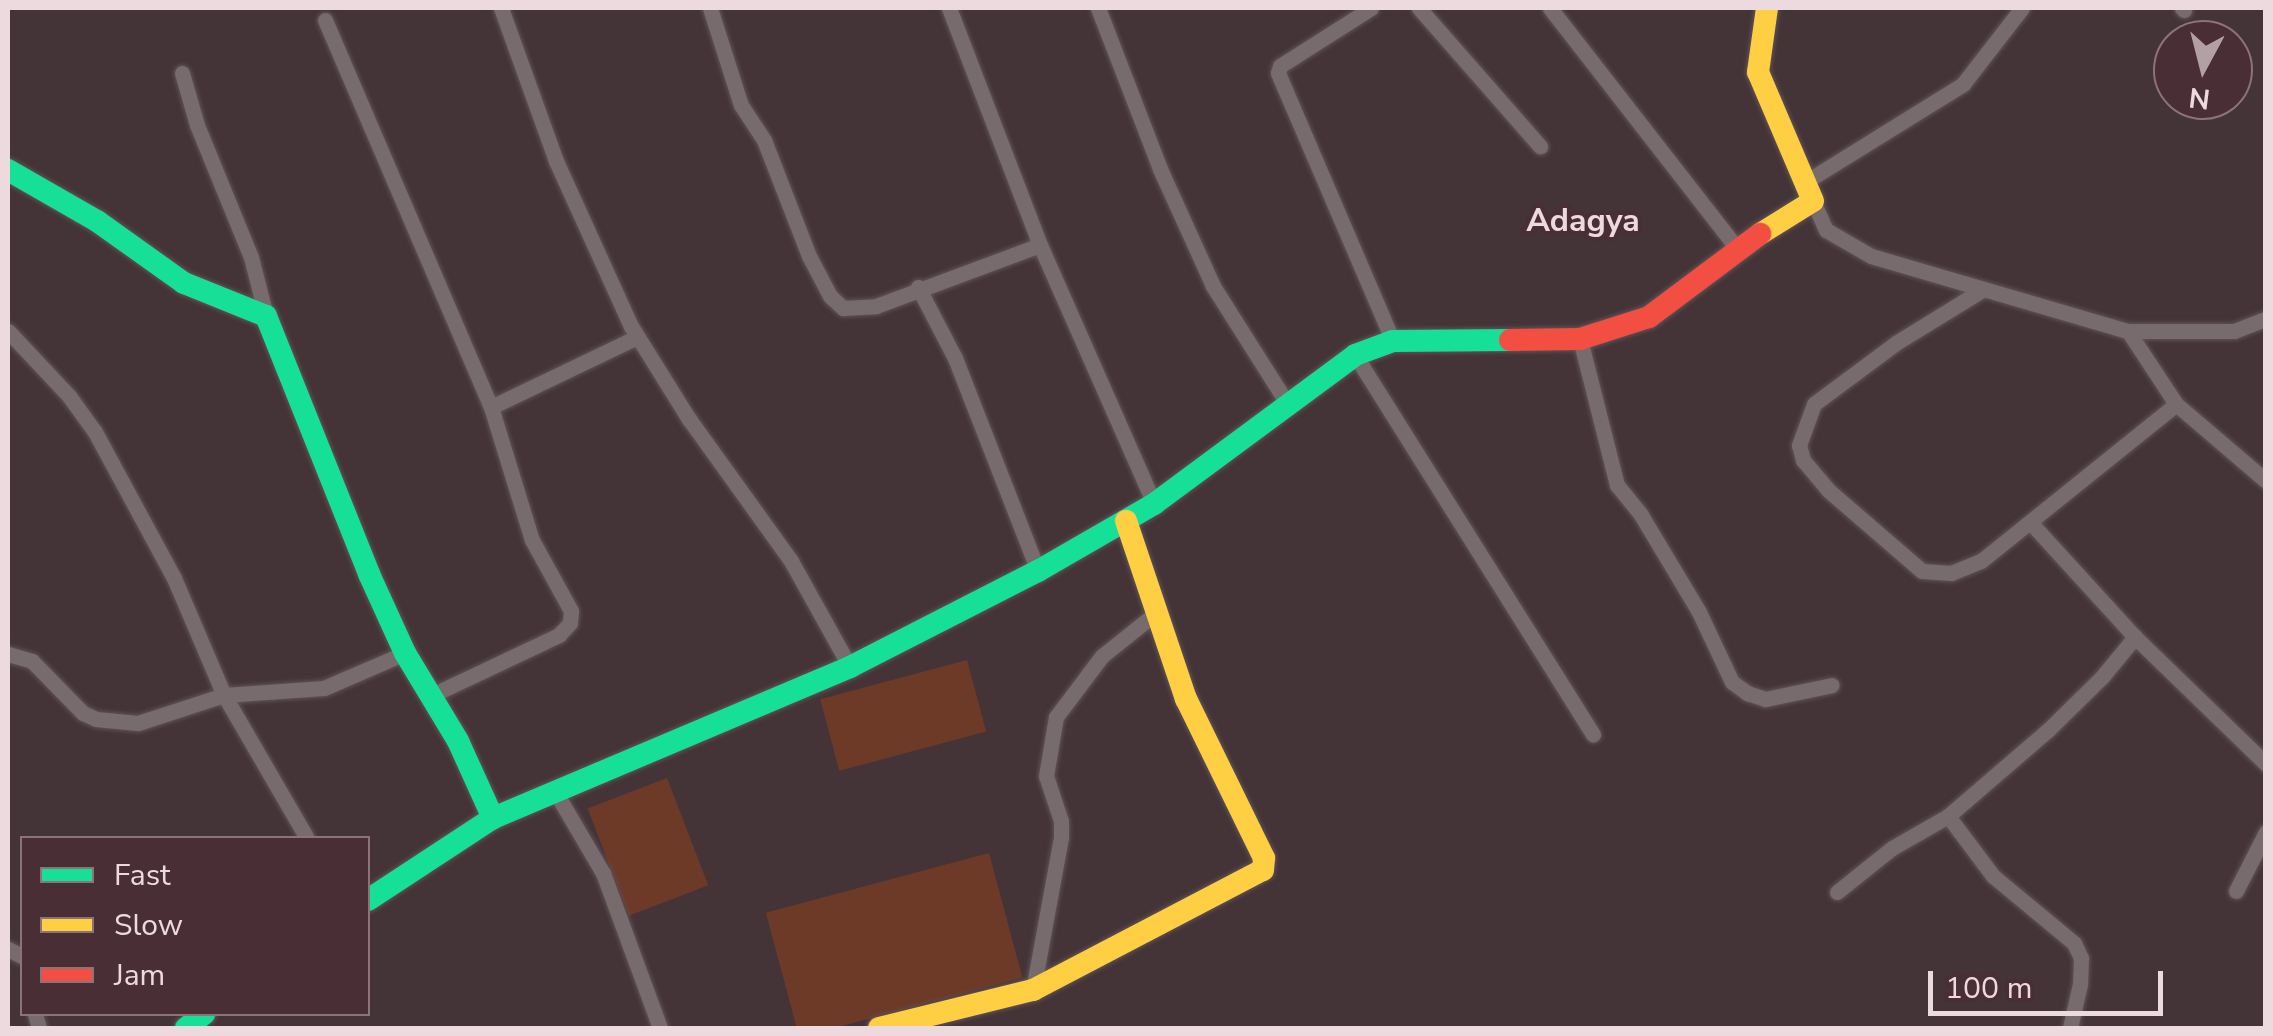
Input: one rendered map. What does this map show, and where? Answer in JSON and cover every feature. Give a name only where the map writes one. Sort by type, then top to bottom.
[{"type":"street","points":[[501,8],[556,161],[637,337],[790,562],[850,667]]},
{"type":"street","points":[[710,8],[741,105],[764,140],[809,256],[830,296],[843,308],[855,310],[1040,245]]},
{"type":"street","points":[[949,8],[1040,245],[1154,504]]},
{"type":"street","points":[[1098,8],[1160,169],[1213,286],[1287,404]]},
{"type":"street","points":[[1372,8],[1280,66],[1278,73],[1394,341]]},
{"type":"street","points":[[1419,8],[1540,146]]},
{"type":"street","points":[[1550,8],[1737,248]]},
{"type":"street","points":[[1768,8],[1758,72],[1826,230],[1871,256],[2128,331],[2234,331],[2266,319]]},
{"type":"street","points":[[370,899],[494,818],[850,667],[1038,572],[1154,504],[1355,355],[1394,341],[1580,339],[1649,318],[1808,192],[1963,84],[2022,8]]},
{"type":"street","points":[[326,20],[491,407],[532,540],[564,591],[570,622],[559,635],[432,695]]},
{"type":"street","points":[[182,73],[197,126],[251,258],[266,316],[286,348],[369,574],[405,652],[432,695],[494,818]]},
{"type":"street","points":[[8,170],[97,221],[184,284],[266,316]]},
{"type":"street","points":[[918,287],[962,374],[1038,572]]},
{"type":"street","points":[[1982,290],[1896,344],[1814,404],[1799,446],[1802,460],[1828,490],[1922,571],[1966,568],[2030,522],[2176,404]]},
{"type":"street","points":[[8,331],[69,396],[96,432],[174,578],[224,696],[306,836]]},
{"type":"street","points":[[2128,331],[2176,404],[2266,480]]},
{"type":"street","points":[[491,407],[637,337]]},
{"type":"street","points":[[1580,339],[1617,485],[1641,515],[1699,612],[1732,682],[1747,694],[1765,699],[1832,685]]},
{"type":"street","points":[[1355,355],[1593,735]]},
{"type":"street","points":[[879,1028],[1033,990],[1264,870],[1264,858],[1186,699],[1126,520]]},
{"type":"street","points":[[2030,522],[2135,637],[2266,764]]},
{"type":"street","points":[[1033,990],[1061,838],[1061,821],[1046,776],[1056,716],[1102,656],[1157,612]]},
{"type":"street","points":[[1837,892],[1892,848],[1948,816],[2048,730],[2102,677],[2135,637]]},
{"type":"street","points":[[8,654],[32,662],[96,720],[138,723],[224,696],[324,688],[405,652]]},
{"type":"street","points":[[556,793],[603,873],[660,1028]]},
{"type":"street","points":[[1948,816],[1993,876],[2074,942],[2080,958],[2080,984],[2070,1028]]},
{"type":"street","points":[[2236,891],[2266,832]]},
{"type":"shaded area","points":[[967,660],[986,731],[839,771],[820,699]]},
{"type":"shaded area","points":[[667,778],[708,885],[629,916],[588,808]]},
{"type":"shaded area","points":[[989,853],[1022,978],[834,1028],[797,1028],[766,913]]},
{"type":"traffic: fast","points":[[8,170],[97,221],[184,283],[266,316],[369,574],[405,653],[458,741],[493,818]]},
{"type":"traffic: fast","points":[[370,899],[493,818],[850,667],[1038,571],[1154,504],[1355,355],[1393,341],[1510,340]]},
{"type":"traffic: fast","points":[[186,1028],[201,1016]]},
{"type":"traffic: slow","points":[[1760,234],[1813,201],[1758,72],[1767,8]]},
{"type":"traffic: slow","points":[[879,1028],[1033,990],[1263,870],[1264,858],[1186,699],[1126,521]]},
{"type":"traffic: jam","points":[[1510,340],[1580,339],[1649,317],[1760,234]]},
{"type":"district","name":"Adagya","points":[[1583,221]]}]
